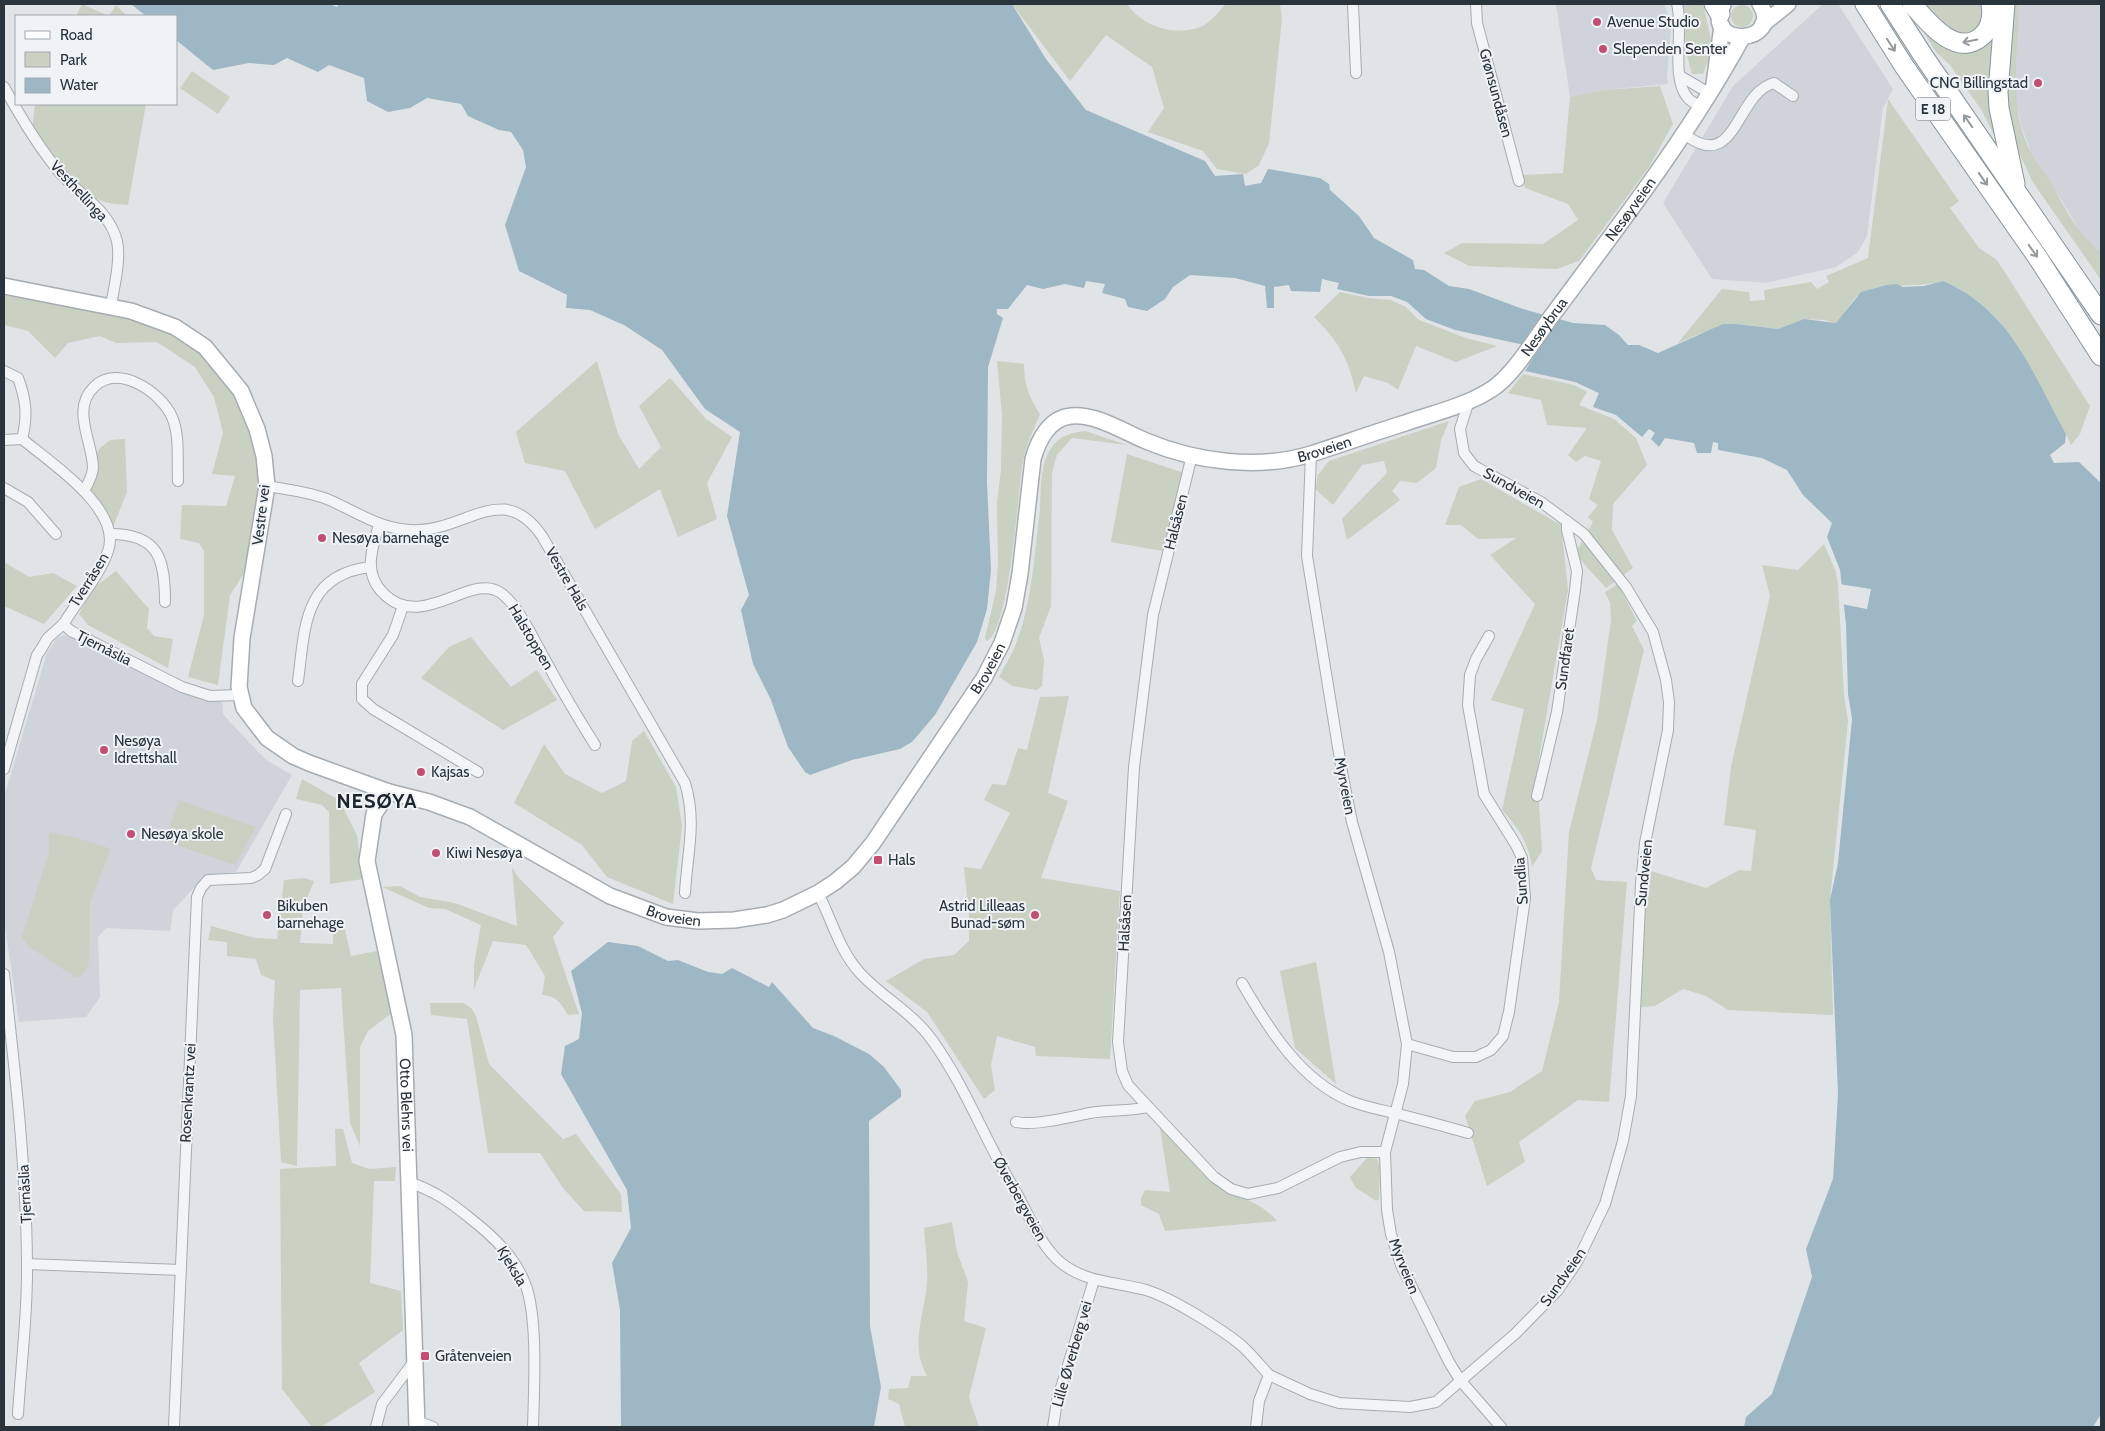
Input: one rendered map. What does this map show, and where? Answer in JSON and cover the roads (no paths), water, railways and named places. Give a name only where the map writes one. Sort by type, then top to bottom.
[{"type":"highway","name":"E 18","points":[[1865,4],[1904,66],[2038,258],[2101,356]]},
{"type":"highway","name":"E 18","points":[[1890,4],[1922,54],[2101,315]]},
{"type":"highway","points":[[1912,4],[1945,37],[1966,43],[1979,38],[1988,28],[1992,14],[1991,4]]},
{"type":"highway","name":"E 18","points":[[2005,4],[2005,23],[1999,61],[1999,108],[2016,190]]},
{"type":"street","points":[[1353,4],[1356,72]]},
{"type":"street","name":"Grønsundåsen","points":[[1476,4],[1477,23],[1519,181]]},
{"type":"street","points":[[1676,4],[1679,17],[1680,76],[1685,94],[1701,107]]},
{"type":"street","points":[[1760,4],[1763,12],[1762,25]]},
{"type":"street","points":[[1720,12],[1731,35],[1742,38],[1754,34],[1762,25],[1784,8]]},
{"type":"street","name":"Nesøyveien","points":[[1712,89],[1720,12]]},
{"type":"street","name":"Nesøyveien","points":[[1575,284],[1684,134],[1727,68],[1742,38]]},
{"type":"street","points":[[1680,76],[1712,89]]},
{"type":"street","points":[[1684,134],[1704,146],[1717,145],[1734,128],[1755,95],[1767,84],[1774,83],[1793,96]]},
{"type":"street","name":"Vesthellinga","points":[[4,87],[40,148],[63,176],[103,213],[111,226],[117,243],[111,306]]},
{"type":"street","name":"Nesøybrua","points":[[1513,367],[1575,284]]},
{"type":"street","name":"Vestre vei","points":[[4,286],[111,306],[147,315],[175,326],[196,340],[222,365],[241,391],[253,417],[264,456],[267,486],[242,638],[239,668],[240,695],[253,722],[272,743],[302,760],[389,792]]},
{"type":"street","name":"Broveien","points":[[389,792],[428,802],[470,817],[610,896],[666,917],[698,921],[745,919],[783,910],[818,893],[849,871],[880,834],[993,662],[1014,608],[1020,574],[1033,459],[1045,432],[1056,421],[1065,417],[1089,417],[1149,442],[1192,455],[1236,461],[1271,461],[1311,454],[1469,401],[1493,388],[1513,367]]},
{"type":"street","points":[[4,371],[18,378],[24,393],[27,409],[22,438],[4,440]]},
{"type":"street","points":[[84,492],[93,468],[83,419],[84,405],[95,386],[116,378],[132,380],[158,396],[165,404],[173,418],[176,436],[178,481]]},
{"type":"street","name":"Sundveien","points":[[1269,1376],[1310,1394],[1339,1403],[1410,1408],[1436,1402],[1534,1316],[1558,1290],[1577,1262],[1605,1204],[1614,1177],[1631,1096],[1640,884],[1646,843],[1663,762],[1670,702],[1653,632],[1626,587],[1584,534],[1541,502],[1474,466],[1464,453],[1460,429],[1469,401]]},
{"type":"street","name":"Tverråsen","points":[[22,438],[84,492],[100,510],[111,534],[109,550],[100,568],[70,610],[63,624]]},
{"type":"street","name":"Myrveien","points":[[1311,454],[1308,556],[1341,767],[1352,822],[1393,970],[1408,1044],[1403,1084],[1385,1152],[1387,1210],[1391,1234],[1401,1265],[1449,1362],[1460,1380]]},
{"type":"street","name":"Halsåsen","points":[[1192,455],[1152,615],[1134,776],[1118,1042],[1122,1071],[1128,1085],[1148,1108],[1214,1177],[1231,1189],[1248,1194],[1278,1188],[1340,1157],[1361,1152],[1385,1152]]},
{"type":"street","name":"Vestre Hals","points":[[267,486],[326,498],[379,525],[405,530],[438,528],[496,509],[509,509],[518,512],[536,527],[685,783],[691,809],[692,830],[685,892]]},
{"type":"street","points":[[4,488],[28,502],[56,534]]},
{"type":"street","name":"Sundfaret","points":[[1538,796],[1557,712],[1575,590],[1577,570],[1567,530],[1567,521]]},
{"type":"street","points":[[379,525],[372,547],[371,576],[379,589],[391,600],[403,606],[392,635],[362,684],[362,699],[373,709],[478,772]]},
{"type":"street","name":"Tverråsen","points":[[111,534],[128,534],[142,539],[152,547],[161,560],[165,578],[165,602]]},
{"type":"street","points":[[298,681],[307,619],[317,594],[342,574],[370,567]]},
{"type":"street","name":"Halstoppen","points":[[403,606],[435,604],[477,589],[488,588],[500,592],[509,600],[526,627],[595,746]]},
{"type":"street","name":"Tjernåslia","points":[[4,769],[37,655],[48,639],[63,624],[71,631],[182,687],[210,696],[240,695]]},
{"type":"street","name":"Sundlia","points":[[1408,1044],[1453,1057],[1476,1057],[1492,1050],[1503,1036],[1509,1012],[1525,898],[1522,858],[1484,794],[1468,705],[1470,676],[1476,659],[1489,636]]},
{"type":"street","points":[[370,786],[369,801],[374,814]]},
{"type":"street","name":"Otto Blehrs vei","points":[[389,792],[374,814],[367,861],[404,1035],[417,1424]]},
{"type":"street","name":"Rosenkrantz vei","points":[[174,1427],[197,897],[201,888],[208,880],[258,876],[265,869],[286,814]]},
{"type":"street","name":"Øverbergveien","points":[[818,893],[830,916],[839,942],[852,964],[872,984],[910,1015],[930,1038],[946,1061],[1005,1174],[1049,1251],[1061,1263],[1094,1280],[1146,1290],[1183,1307],[1240,1345],[1269,1376]]},
{"type":"street","name":"Tjernåslia","points":[[4,974],[22,1146],[27,1264],[18,1414]]},
{"type":"street","points":[[1242,984],[1271,1029],[1292,1057],[1317,1081],[1350,1101],[1468,1133]]},
{"type":"street","points":[[1016,1122],[1023,1124],[1065,1119],[1091,1112],[1134,1111],[1148,1108]]},
{"type":"street","name":"Kjeksla","points":[[409,1182],[436,1192],[490,1234],[502,1246],[526,1285],[531,1305],[533,1427]]},
{"type":"street","points":[[27,1264],[180,1270]]},
{"type":"street","name":"Lille Øverberg vei","points":[[1053,1427],[1064,1378],[1094,1280]]},
{"type":"street","points":[[376,1427],[382,1404],[414,1360]]},
{"type":"street","points":[[1256,1427],[1259,1401],[1269,1376]]},
{"type":"street","points":[[1460,1380],[1501,1427]]},
{"type":"street","points":[[417,1424],[433,1427]]},
{"type":"water","points":[[131,4],[330,4],[337,7],[339,4],[1012,4],[1046,59],[1086,110],[1205,161],[1215,176],[1243,174],[1245,186],[1261,183],[1268,169],[1320,178],[1329,184],[1330,190],[1359,216],[1374,238],[1413,260],[1415,269],[1424,270],[1449,286],[1469,289],[1523,309],[1573,323],[1605,325],[1619,335],[1628,345],[1639,345],[1658,353],[1723,324],[1778,329],[1804,319],[1836,323],[1861,292],[1887,285],[1897,284],[1903,287],[1924,286],[1943,281],[1967,293],[1987,309],[2018,346],[2066,434],[2065,443],[2050,455],[2054,463],[2079,462],[2101,483],[2101,1414],[2093,1427],[1744,1427],[1746,1417],[1772,1394],[1812,1277],[1806,1249],[1833,1179],[1838,1094],[1830,900],[1838,863],[1852,719],[1848,694],[1846,624],[1840,570],[1827,537],[1832,523],[1803,495],[1787,470],[1762,458],[1718,450],[1718,443],[1713,442],[1711,453],[1697,453],[1694,443],[1665,438],[1659,447],[1651,439],[1655,433],[1649,429],[1642,437],[1616,415],[1593,407],[1599,393],[1575,382],[1525,371],[1537,352],[1520,344],[1455,330],[1426,319],[1407,302],[1391,296],[1369,296],[1337,289],[1339,283],[1322,279],[1320,292],[1291,291],[1289,285],[1274,287],[1274,308],[1267,308],[1265,286],[1235,278],[1190,275],[1173,287],[1165,299],[1147,311],[1128,307],[1125,299],[1102,293],[1105,284],[1086,281],[1084,288],[1065,284],[1043,289],[1027,285],[1008,309],[997,309],[997,314],[1003,318],[988,367],[987,483],[991,570],[987,609],[977,642],[935,715],[912,742],[900,749],[852,760],[810,775],[805,772],[788,747],[771,700],[753,664],[741,610],[749,595],[727,516],[740,432],[705,409],[662,350],[624,325],[590,310],[566,308],[567,295],[519,271],[505,225],[526,167],[523,150],[511,132],[499,130],[468,116],[461,104],[427,98],[410,108],[388,112],[367,101],[364,78],[329,65],[318,72],[287,58],[274,65],[249,63],[213,70],[178,42],[178,15],[145,15]]},
{"type":"water","points":[[608,942],[638,946],[668,961],[678,960],[708,972],[722,974],[732,968],[769,987],[772,982],[813,1028],[834,1036],[869,1054],[884,1067],[901,1090],[901,1097],[869,1121],[870,1326],[881,1387],[874,1427],[621,1427],[620,1310],[612,1263],[631,1228],[627,1190],[561,1074],[565,1046],[579,1039],[582,1013],[571,971]]},
{"type":"place","name":"Avenue Studio","points":[[1597,22]]},
{"type":"place","name":"Slependen Senter","points":[[1603,49]]},
{"type":"place","name":"CNG Billingstad","points":[[2038,83]]},
{"type":"place","name":"Nesøya barnehage","points":[[322,538]]},
{"type":"place","name":"Nesøya Idrettshall","points":[[104,750]]},
{"type":"place","name":"Kajsas","points":[[421,772]]},
{"type":"place","name":"Nesøya skole","points":[[131,834]]},
{"type":"place","name":"Kiwi Nesøya","points":[[436,853]]},
{"type":"place","name":"Hals","points":[[878,860]]},
{"type":"place","name":"Bikuben barnehage","points":[[267,915]]},
{"type":"place","name":"Astrid Lilleaas Bunad-søm","points":[[1035,915]]},
{"type":"place","name":"Gråtenveien","points":[[425,1356]]},
{"type":"district","name":"NESØYA","points":[[377,801]]}]
